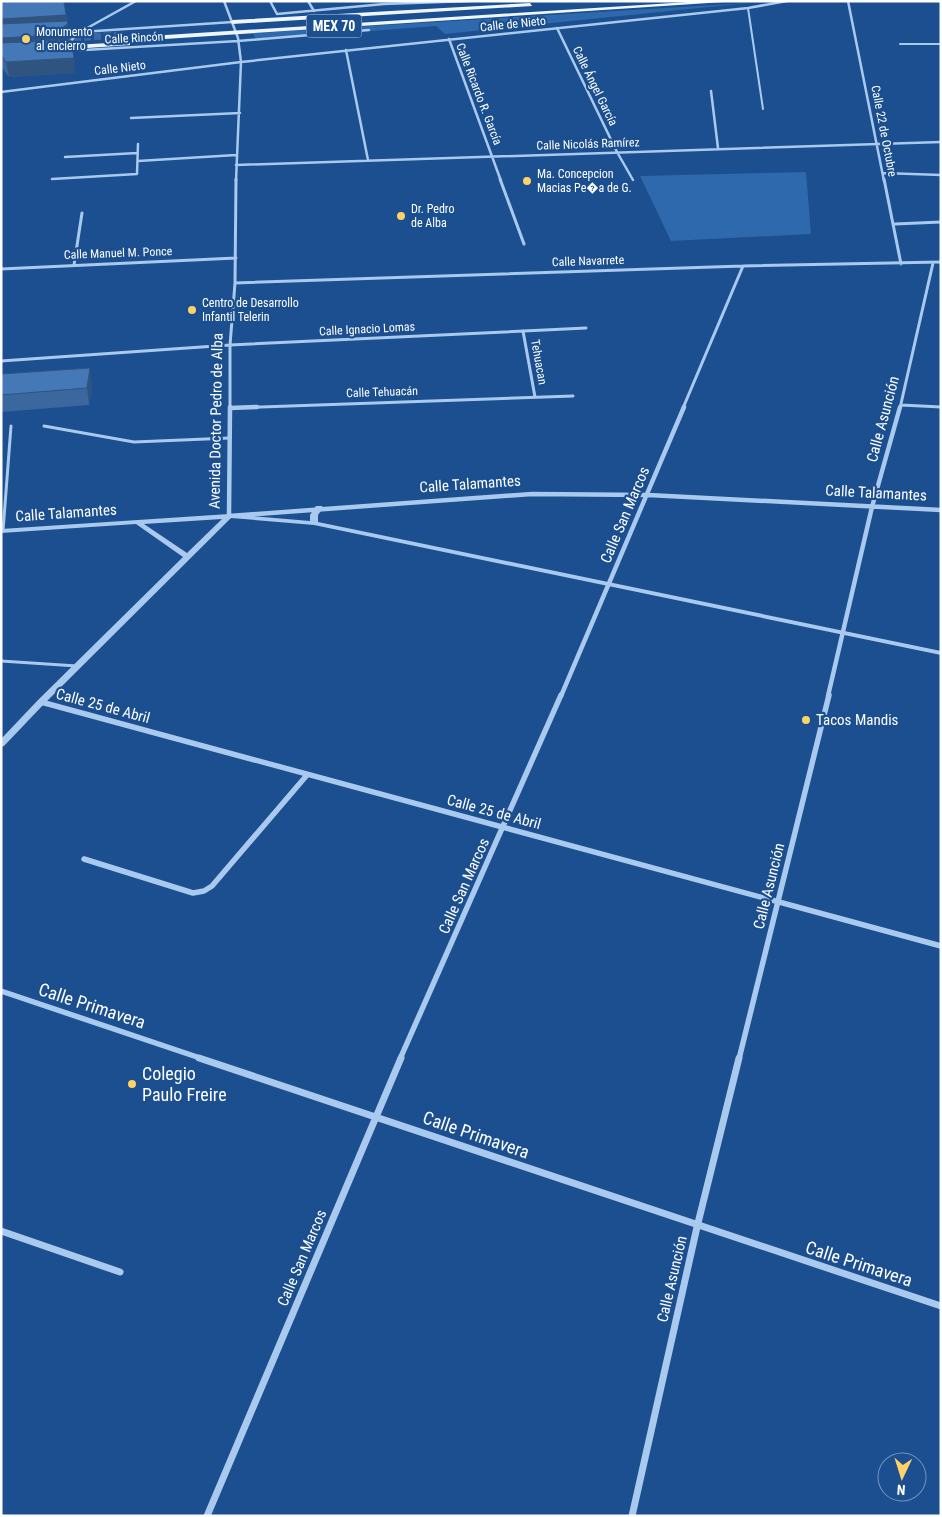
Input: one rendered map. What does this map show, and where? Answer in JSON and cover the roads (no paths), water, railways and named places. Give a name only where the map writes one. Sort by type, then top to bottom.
[{"type":"main road","name":"MEX 70","points":[[620,1],[120,38],[736,1]]},
{"type":"main road","points":[[233,23],[491,6],[540,5]]},
{"type":"main road","points":[[549,5],[557,5]]},
{"type":"main road","points":[[74,47],[238,38]]},
{"type":"street","points":[[65,46],[80,32],[136,1]]},
{"type":"street","name":"Avenida Doctor Pedro de Alba","points":[[1,744],[229,516],[230,345],[236,258],[236,155],[240,113],[241,62],[238,38],[224,1]]},
{"type":"street","points":[[270,1],[277,14],[384,4],[470,1]]},
{"type":"street","points":[[308,1],[314,12]]},
{"type":"street","points":[[344,1],[348,7]]},
{"type":"street","name":"Calle de Nieto","points":[[241,62],[748,8],[787,1]]},
{"type":"street","name":"Calle 22 de Octubre","points":[[848,1],[901,264]]},
{"type":"street","points":[[60,33],[233,23]]},
{"type":"street","name":"Calle Ángel García","points":[[557,28],[617,152],[633,180]]},
{"type":"street","points":[[238,38],[370,30]]},
{"type":"street","name":"Calle Rincón","points":[[59,52],[238,38]]},
{"type":"street","name":"Calle Ricardo R. García","points":[[449,40],[524,244]]},
{"type":"street","points":[[346,50],[368,160]]},
{"type":"street","name":"Calle Nieto","points":[[1,92],[241,62]]},
{"type":"street","points":[[711,91],[718,148]]},
{"type":"street","points":[[131,118],[240,113]]},
{"type":"street","name":"Calle Nicolás Ramírez","points":[[236,165],[941,142]]},
{"type":"street","points":[[52,179],[138,173],[138,144]]},
{"type":"street","points":[[65,157],[137,153]]},
{"type":"street","points":[[138,161],[236,155]]},
{"type":"street","points":[[883,174],[941,176]]},
{"type":"street","points":[[74,265],[82,212]]},
{"type":"street","points":[[894,224],[941,222]]},
{"type":"street","name":"Calle Manuel M. Ponce","points":[[1,269],[236,258]]},
{"type":"street","name":"Calle Navarrete","points":[[235,283],[743,266],[941,262]]},
{"type":"street","name":"Calle Asunción","points":[[632,1516],[697,1227],[844,633],[872,507],[901,405],[932,263]]},
{"type":"street","name":"Calle San Marcos","points":[[207,1516],[375,1116],[609,586],[743,266]]},
{"type":"street","name":"Calle Ignacio Lomas","points":[[1,361],[230,345],[586,328]]},
{"type":"street","name":"Tehuacan","points":[[523,331],[534,397]]},
{"type":"street","name":"Calle Tehuacán","points":[[230,408],[573,396]]},
{"type":"street","points":[[901,405],[941,407]]},
{"type":"street","name":"Calle Talamantes","points":[[2,531],[532,494],[648,495],[941,510]]},
{"type":"street","points":[[314,524],[314,515],[319,508]]},
{"type":"street","points":[[229,516],[314,524],[941,654]]},
{"type":"street","points":[[137,522],[187,556]]},
{"type":"street","name":"Calle 25 de Abril","points":[[41,702],[941,946]]},
{"type":"street","points":[[84,859],[193,893],[204,891],[212,886],[307,775]]},
{"type":"street","name":"Calle Primavera","points":[[1,992],[375,1116],[697,1227],[941,1306]]},
{"type":"street","points":[[1,1230],[120,1272]]},
{"type":"lane","points":[[748,8],[763,109]]},
{"type":"lane","points":[[900,44],[941,44]]},
{"type":"lane","points":[[2,531],[11,426]]},
{"type":"lane","points":[[44,426],[134,442],[230,438]]},
{"type":"lane","points":[[1,661],[77,666]]},
{"type":"tunnel","points":[[54,39],[121,35]]},
{"type":"place","name":"Monumento al encierro","points":[[26,39]]},
{"type":"place","name":"Ma. Concepcion Macias Pe�a de G.","points":[[527,181]]},
{"type":"place","name":"Dr. Pedro de Alba","points":[[401,216]]},
{"type":"place","name":"Centro de Desarrollo Infantil Telerin","points":[[192,310]]},
{"type":"place","name":"Tacos Mandis","points":[[806,720]]},
{"type":"place","name":"Colegio Paulo Freire","points":[[132,1084]]}]
